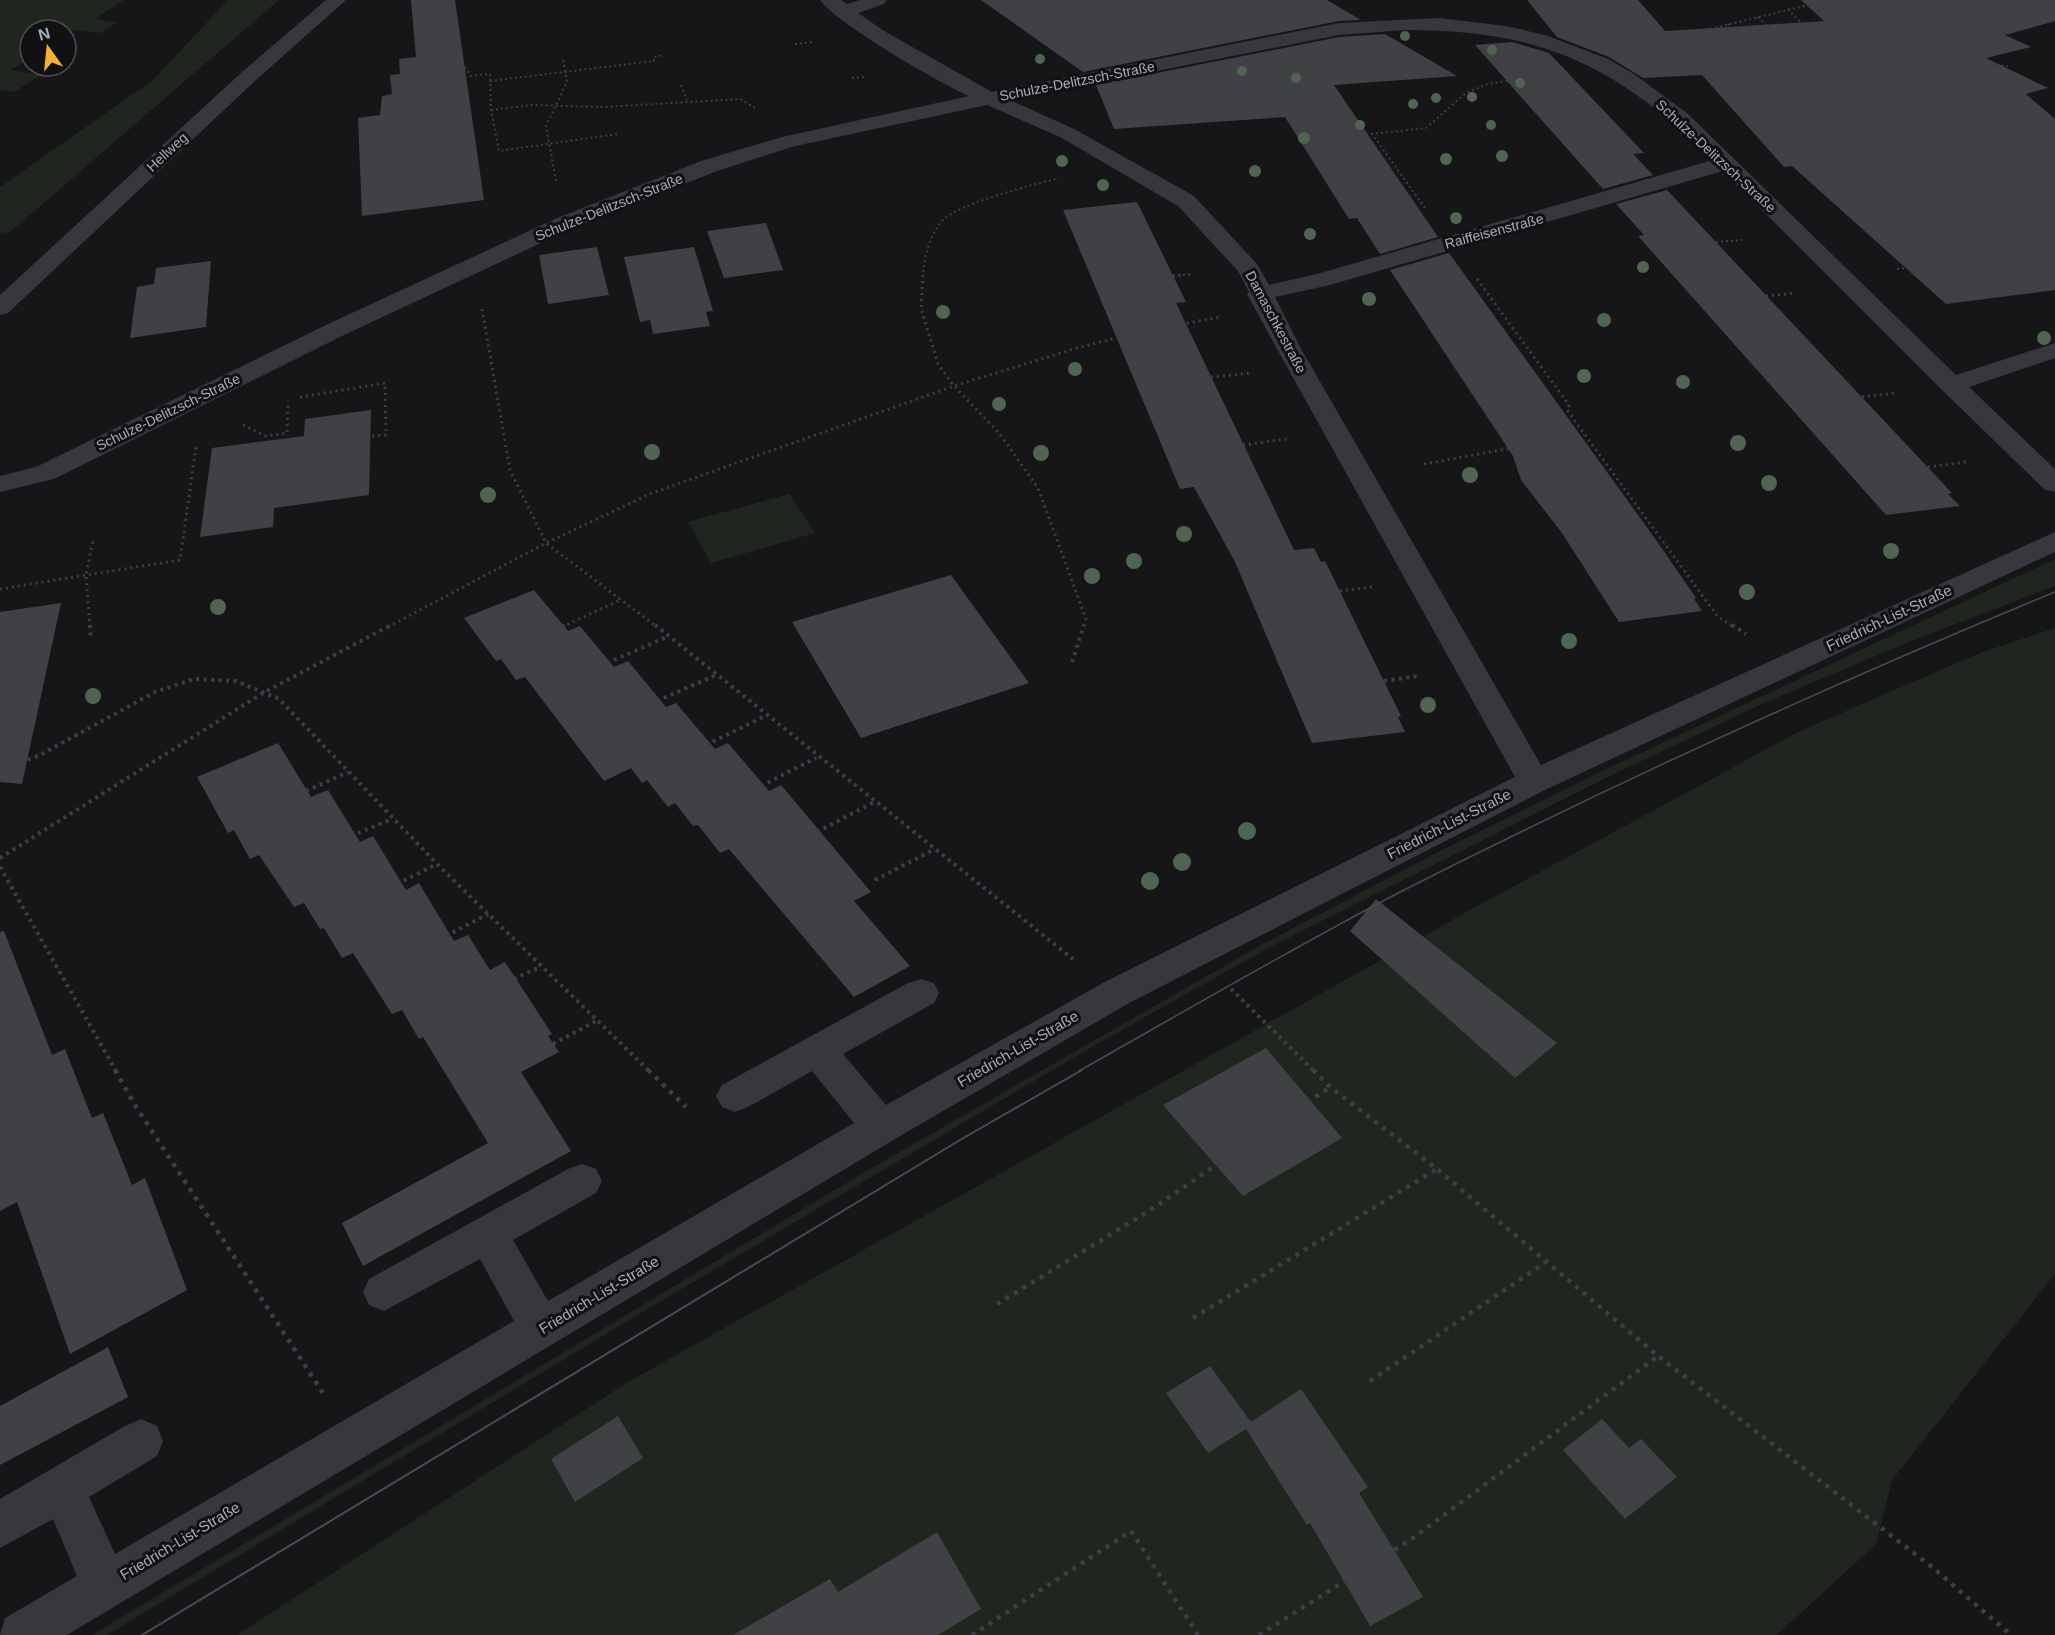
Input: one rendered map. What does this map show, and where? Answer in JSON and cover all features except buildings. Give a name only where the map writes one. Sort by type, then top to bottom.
[{"type":"street","name":"Hellweg","points":[[0,308],[249,76],[337,0]]},
{"type":"street","points":[[836,6],[878,0]]},
{"type":"street","name":"Damaschkestraße","points":[[836,6],[877,35],[988,99],[1067,133],[1121,162],[1186,201],[1208,222],[1249,269],[1264,300],[1534,782]]},
{"type":"street","name":"Schulze-Delitzsch-Straße","points":[[0,484],[45,473],[238,377],[497,254],[563,224],[709,166],[789,141],[879,120],[1256,45],[1378,24],[1405,23],[1491,28],[1549,43],[1601,63],[1656,99],[1726,163],[2055,484]]},
{"type":"street","name":"Raiffeisenstraße","points":[[1264,300],[1322,280],[1726,163]]},
{"type":"street","points":[[0,272],[36,275]]},
{"type":"street","points":[[1951,385],[2055,350]]},
{"type":"street","name":"Friedrich-List-Straße","points":[[22,1635],[880,1127],[1116,993],[1534,782],[2055,541]]},
{"type":"street","points":[[735,1096],[921,993]]},
{"type":"street","points":[[817,1050],[880,1127]]},
{"type":"street","points":[[384,1292],[582,1181]]},
{"type":"street","points":[[488,1234],[541,1329]]},
{"type":"street","points":[[0,1525],[141,1441]]},
{"type":"street","points":[[63,1489],[105,1586]]},
{"type":"path","points":[[1590,58],[1829,0]]},
{"type":"path","points":[[1811,4],[1823,14]]},
{"type":"path","points":[[1788,9],[1801,23]]},
{"type":"path","points":[[1758,17],[1771,30]]},
{"type":"path","points":[[1728,24],[1742,37]]},
{"type":"path","points":[[1696,32],[1710,45]]},
{"type":"path","points":[[1664,40],[1675,54]]},
{"type":"path","points":[[490,81],[654,61],[653,58],[663,56]]},
{"type":"path","points":[[563,59],[567,82],[558,106],[546,126],[563,224]]},
{"type":"path","points":[[1700,138],[1890,90],[1980,64],[2008,66]]},
{"type":"path","points":[[465,67],[471,76],[490,74],[491,110],[499,151],[617,134]]},
{"type":"path","points":[[1947,74],[1965,88]]},
{"type":"path","points":[[1524,79],[1493,81],[1454,98],[1426,128],[1372,134],[1569,405],[1567,410],[1584,435],[1718,617],[1744,632]]},
{"type":"path","points":[[1920,82],[1934,95]]},
{"type":"path","points":[[681,85],[687,100]]},
{"type":"path","points":[[1890,90],[1906,105]]},
{"type":"path","points":[[1857,98],[1874,114]]},
{"type":"path","points":[[491,110],[558,106],[604,107],[687,100],[740,99],[755,107],[789,141]]},
{"type":"path","points":[[1824,107],[1839,123]]},
{"type":"path","points":[[1795,114],[1810,131]]},
{"type":"path","points":[[1759,123],[1776,141]]},
{"type":"path","points":[[1072,662],[1086,619],[1038,488],[999,433],[954,386],[938,364],[921,308],[924,255],[943,219],[997,194],[1121,162]]},
{"type":"path","points":[[497,254],[481,303],[510,470],[546,543],[669,636],[817,758],[1116,993]]},
{"type":"path","points":[[0,858],[264,693],[546,543],[652,493],[954,386],[1136,333],[1264,300]]},
{"type":"path","points":[[299,397],[385,383],[386,435],[372,436]]},
{"type":"path","points":[[239,423],[265,436],[287,433],[288,399]]},
{"type":"path","points":[[1425,464],[1584,435]]},
{"type":"path","points":[[0,589],[180,560],[197,442]]},
{"type":"path","points":[[92,639],[86,575],[93,540]]},
{"type":"path","points":[[562,627],[622,599]]},
{"type":"path","points":[[607,663],[669,636]]},
{"type":"path","points":[[657,701],[716,675]]},
{"type":"path","points":[[0,771],[40,755],[155,692],[194,679],[236,681],[279,699],[392,819],[689,1110]]},
{"type":"path","points":[[706,745],[767,715]]},
{"type":"path","points":[[761,786],[817,758]]},
{"type":"path","points":[[306,791],[348,772]]},
{"type":"path","points":[[817,832],[874,802]]},
{"type":"path","points":[[351,836],[392,819]]},
{"type":"path","points":[[875,880],[933,850]]},
{"type":"path","points":[[397,884],[437,864]]},
{"type":"path","points":[[0,867],[135,1105],[353,1439]]},
{"type":"path","points":[[446,936],[488,914]]},
{"type":"path","points":[[500,985],[541,966]]},
{"type":"path","points":[[1262,1018],[1330,1087],[1437,1169],[1658,1356],[1932,1567],[2011,1635]]},
{"type":"path","points":[[553,1044],[598,1020]]},
{"type":"path","points":[[997,1304],[1152,1209],[1330,1087]]},
{"type":"path","points":[[1193,1318],[1437,1169]]},
{"type":"path","points":[[1370,1381],[1546,1262]]},
{"type":"path","points":[[1259,1635],[1413,1538],[1658,1356]]},
{"type":"path","points":[[972,1635],[1131,1531],[1198,1635]]},
{"type":"shaded area","points":[[0,0],[124,0],[95,19],[118,22],[100,33],[78,30],[78,18],[18,18],[18,66],[11,70],[18,71],[18,78],[36,78],[14,92],[0,90]]},
{"type":"shaded area","points":[[228,0],[279,0],[10,232],[0,233],[0,187],[153,80]]},
{"type":"shaded area","points":[[789,494],[815,533],[711,563],[688,522]]},
{"type":"shaded area","points":[[2055,559],[2055,586],[1914,640],[1766,702],[1610,776],[1266,949],[1078,1055],[641,1313],[107,1635],[92,1635],[868,1170],[1263,944],[1438,852],[1602,771]]},
{"type":"shaded area","points":[[2055,628],[2055,1274],[1892,1480],[1876,1544],[1777,1635],[237,1635],[628,1382],[1472,909],[1800,731],[1980,653]]},
{"type":"tram line","points":[[1079,1071],[1322,934],[1484,850],[1726,735],[2055,592]]},
{"type":"tram line","points":[[142,1635],[960,1140],[1082,1070]]}]
